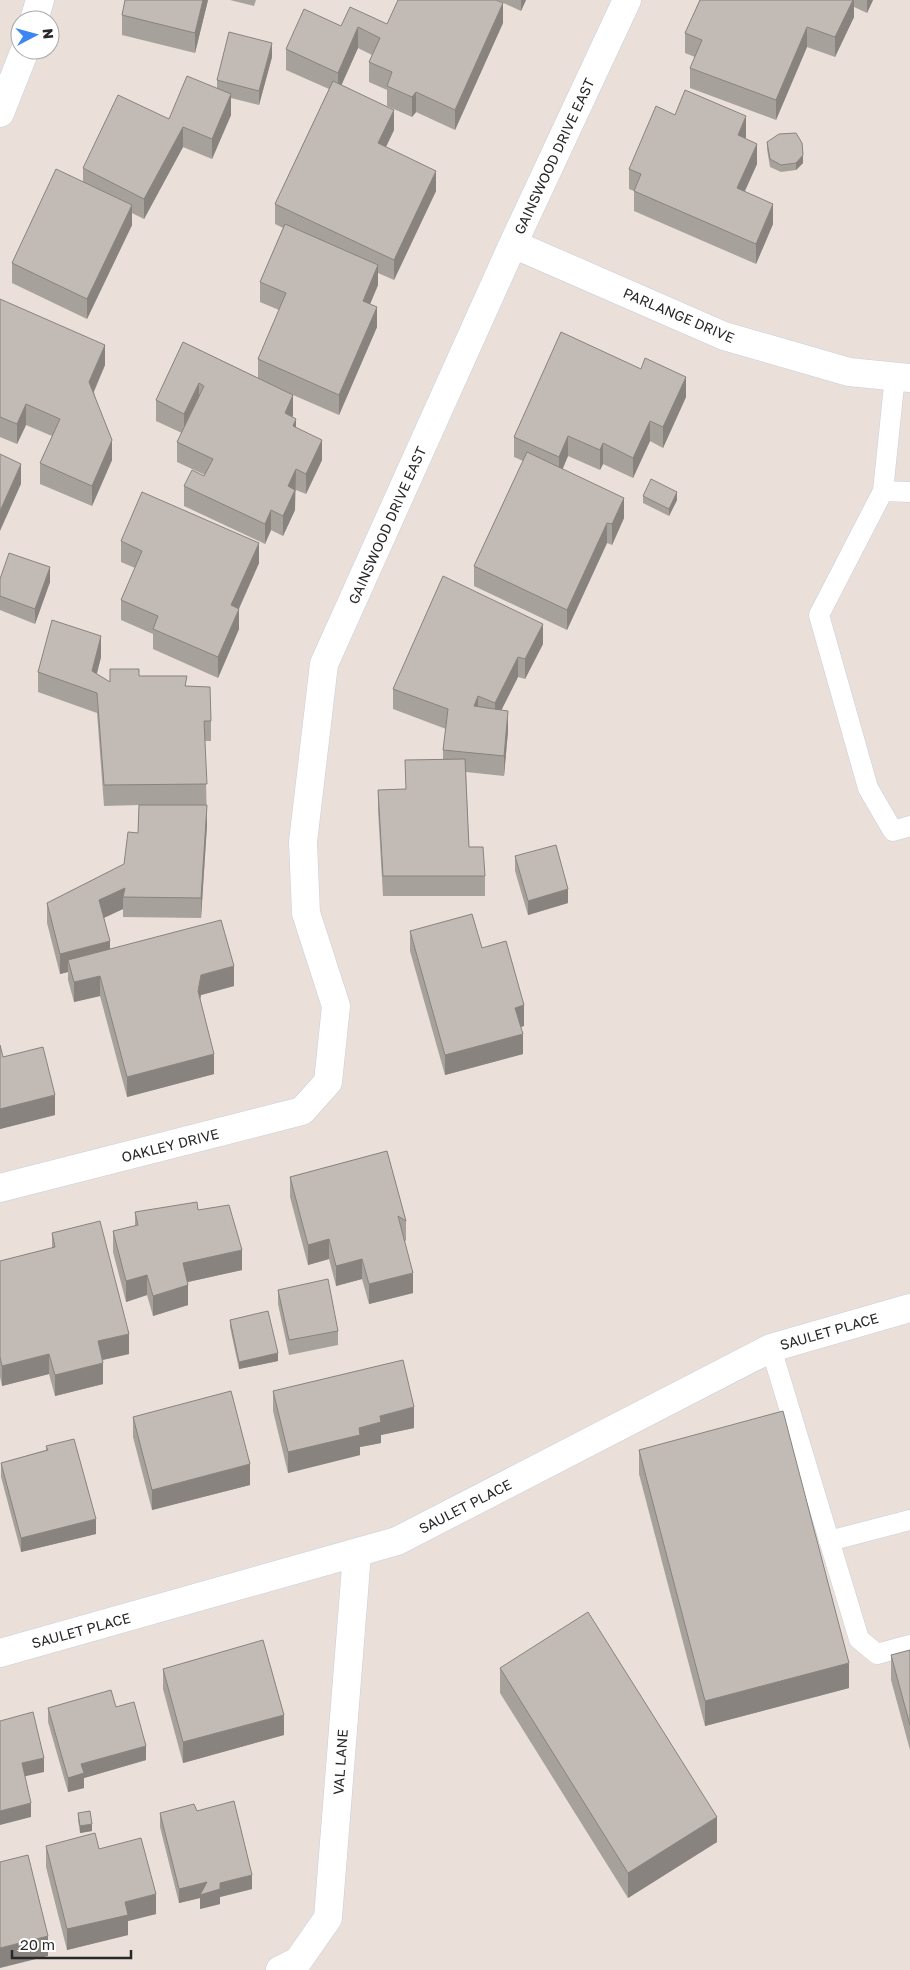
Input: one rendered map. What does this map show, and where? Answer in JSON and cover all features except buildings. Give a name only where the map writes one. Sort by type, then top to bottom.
[{"type":"street","name":"GAINSWOOD DRIVE EAST","points":[[328,1082],[336,1006],[306,913],[303,842],[324,664],[513,244],[627,0]]},
{"type":"street","points":[[0,113],[21,60]]},
{"type":"street","name":"PARLANGE DRIVE","points":[[513,244],[724,336],[849,372],[903,377]]},
{"type":"street","name":"OAKLEY DRIVE","points":[[0,1188],[302,1111],[328,1082]]},
{"type":"street","name":"SAULET PLACE","points":[[0,1653],[357,1554],[397,1541],[770,1348],[910,1308]]},
{"type":"street","name":"VAL LANE","points":[[289,1965],[328,1918],[357,1554]]},
{"type":"lane","points":[[903,377],[883,491],[818,615],[868,788],[893,830],[910,826]]},
{"type":"lane","points":[[883,491],[910,492]]},
{"type":"lane","points":[[770,1348],[859,1639],[878,1654],[910,1645]]},
{"type":"lane","points":[[829,1541],[910,1520]]}]
